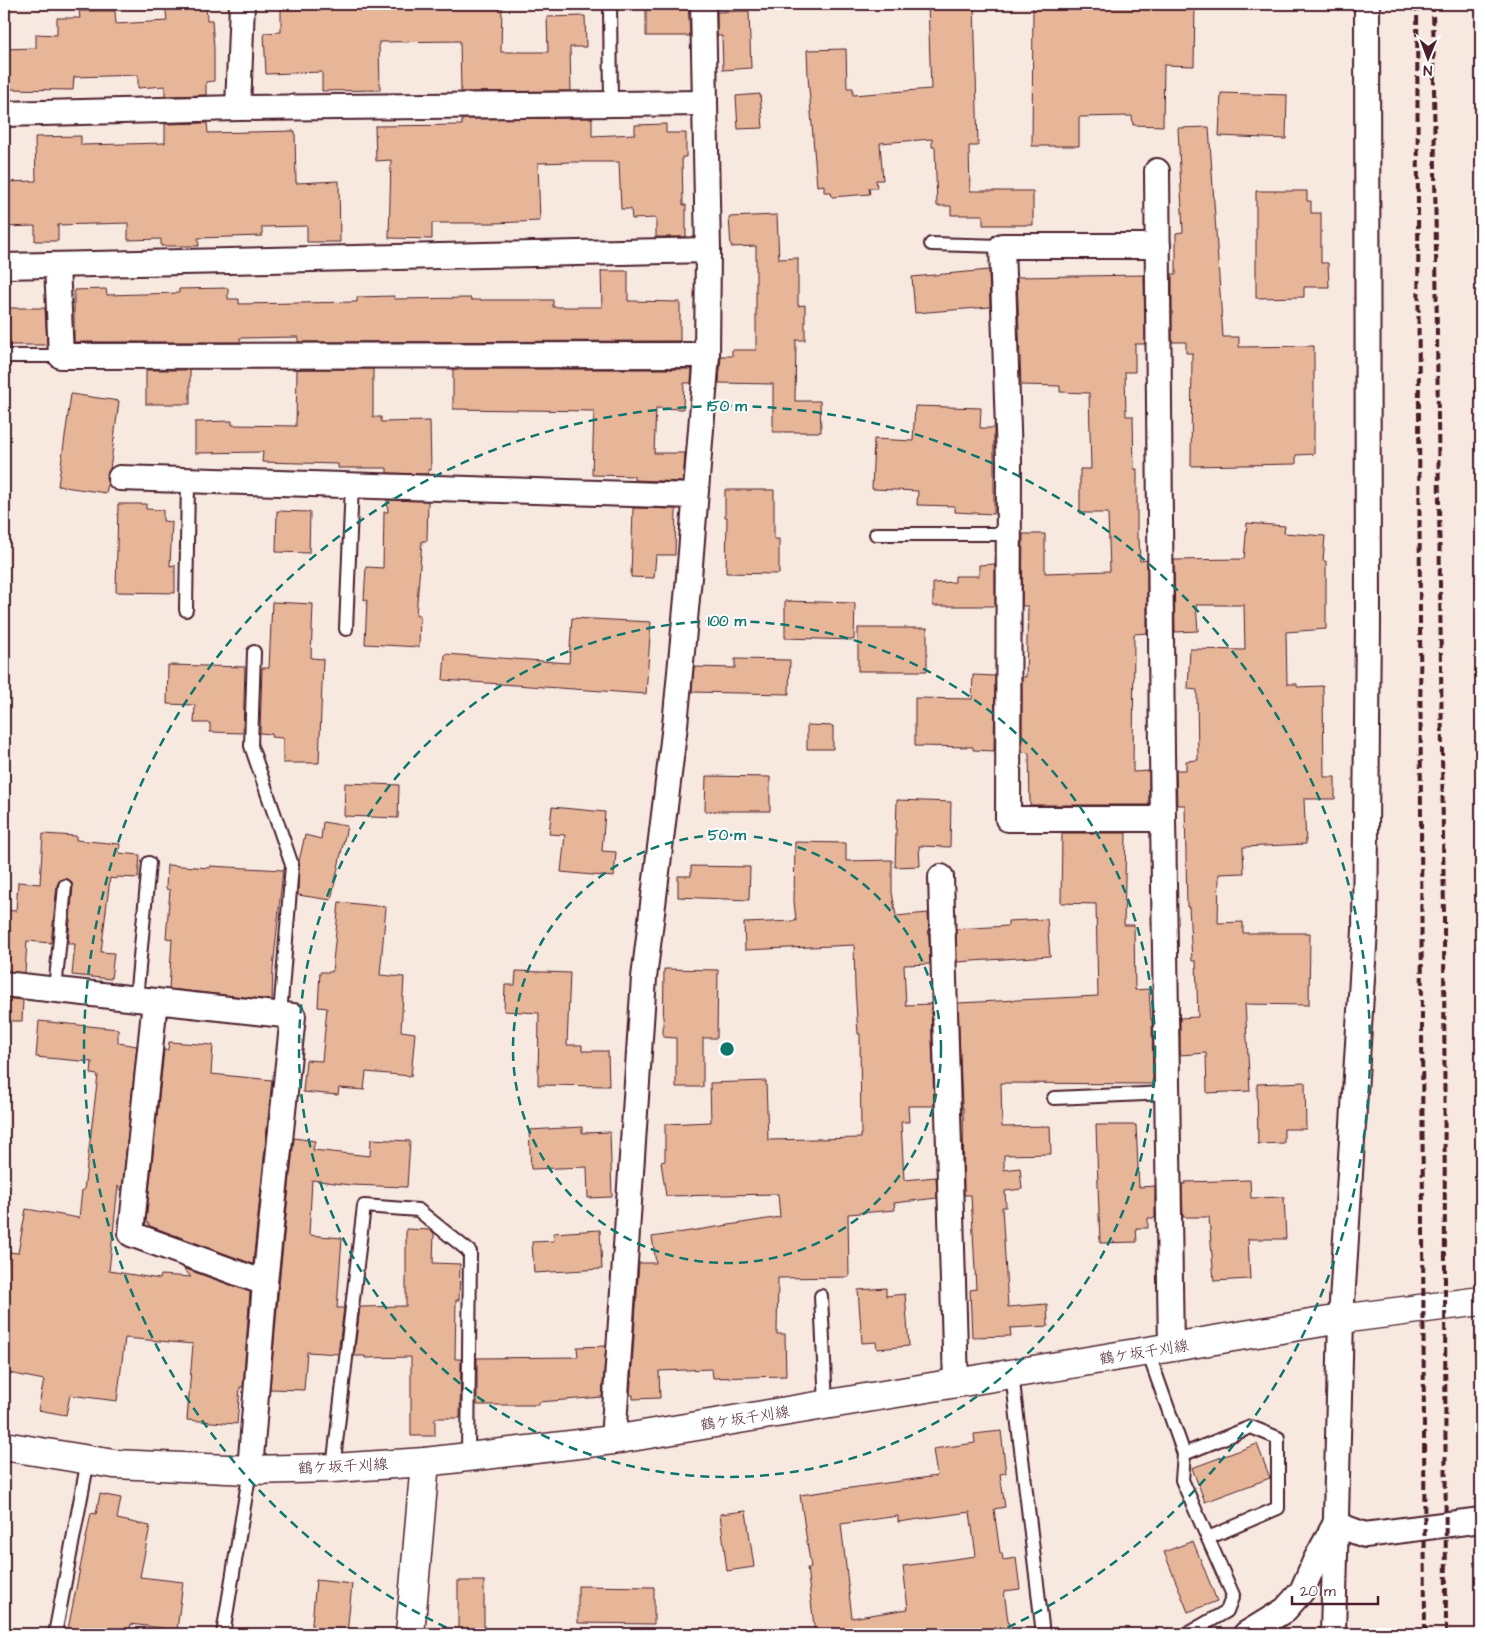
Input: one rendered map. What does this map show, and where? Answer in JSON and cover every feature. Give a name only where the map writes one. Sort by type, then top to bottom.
[{"type":"main road","name":"鶴ケ坂千刈線","points":[[4,1446],[114,1464],[250,1470],[333,1468],[425,1462],[613,1440],[1341,1319],[1481,1301]]},
{"type":"main road","points":[[410,1634],[425,1462]]},
{"type":"street","points":[[238,108],[242,4]]},
{"type":"street","points":[[613,1440],[644,978],[675,724],[707,355],[708,250],[703,4]]},
{"type":"street","points":[[1332,1634],[1341,1319],[1365,930],[1368,633],[1367,4]]},
{"type":"street","points":[[4,114],[238,108],[705,103]]},
{"type":"street","points":[[1157,170],[1167,1093],[1160,1350]]},
{"type":"street","points":[[1158,246],[1002,246],[1009,460],[1008,819],[1163,819]]},
{"type":"street","points":[[4,266],[708,250]]},
{"type":"street","points":[[57,265],[62,356],[707,355]]},
{"type":"street","points":[[120,478],[695,496]]},
{"type":"street","points":[[941,877],[956,1383]]},
{"type":"street","points":[[4,984],[292,1016],[265,1283],[250,1470]]},
{"type":"street","points":[[145,1000],[132,1234],[265,1283]]},
{"type":"street","points":[[1335,1524],[1365,1535],[1481,1520]]},
{"type":"street","points":[[1246,1634],[1285,1610],[1302,1591],[1315,1561],[1335,1524]]},
{"type":"lane","points":[[610,4],[611,103]]},
{"type":"lane","points":[[931,244],[1002,246]]},
{"type":"lane","points":[[4,356],[62,356]]},
{"type":"lane","points":[[186,610],[188,480]]},
{"type":"lane","points":[[346,629],[352,484]]},
{"type":"lane","points":[[876,534],[1009,534]]},
{"type":"lane","points":[[254,652],[251,746],[292,865],[280,1015]]},
{"type":"lane","points":[[145,1000],[149,863]]},
{"type":"lane","points":[[56,990],[65,886]]},
{"type":"lane","points":[[1054,1098],[1167,1093]]},
{"type":"lane","points":[[333,1468],[364,1206],[418,1210],[470,1252],[468,1457]]},
{"type":"lane","points":[[821,1296],[826,1405]]},
{"type":"lane","points":[[1160,1350],[1184,1454],[1182,1480],[1233,1595],[1227,1611],[1187,1634]]},
{"type":"lane","points":[[1012,1374],[1043,1634]]},
{"type":"lane","points":[[1184,1454],[1251,1427],[1278,1438],[1278,1508],[1208,1538]]},
{"type":"lane","points":[[55,1634],[88,1460]]},
{"type":"lane","points":[[223,1634],[250,1470]]},
{"type":"building","points":[[165,4],[206,4],[207,20],[212,20],[214,81],[206,82],[206,95],[165,96],[165,86],[138,88],[138,75],[74,77],[73,90],[4,89],[4,49],[36,48],[36,34],[57,35],[57,18],[80,18],[79,11],[115,11],[116,24],[167,21]]},
{"type":"building","points":[[281,4],[502,4],[501,52],[548,52],[547,17],[585,16],[586,47],[570,47],[571,91],[461,92],[460,41],[379,42],[380,90],[322,91],[322,72],[266,74],[264,33],[281,32]]},
{"type":"building","points":[[646,4],[688,4],[690,36],[646,36]]},
{"type":"building","points":[[928,4],[974,4],[978,146],[969,146],[970,191],[1033,191],[1033,225],[983,225],[983,215],[951,215],[951,206],[937,206],[935,147],[932,147],[932,139],[880,143],[883,180],[876,180],[877,188],[869,188],[870,194],[832,197],[831,192],[824,192],[824,185],[817,186],[807,50],[846,49],[847,88],[853,88],[853,95],[931,89]]},
{"type":"building","points":[[1033,4],[1195,4],[1194,66],[1164,65],[1163,126],[1133,125],[1132,116],[1079,117],[1079,146],[1032,146]]},
{"type":"building","points":[[749,11],[751,68],[723,70],[722,36],[717,36],[717,12]]},
{"type":"building","points":[[1221,93],[1287,95],[1286,139],[1219,136]]},
{"type":"building","points":[[760,94],[763,128],[738,129],[736,96]]},
{"type":"building","points":[[592,118],[592,136],[635,134],[635,125],[666,124],[666,133],[686,133],[686,157],[682,157],[683,205],[686,205],[686,237],[656,237],[656,218],[632,219],[631,209],[621,209],[619,162],[573,162],[538,163],[540,221],[432,223],[432,239],[389,238],[391,160],[376,161],[375,126],[462,125],[462,119]]},
{"type":"building","points":[[207,123],[208,133],[295,131],[296,183],[339,181],[340,242],[307,242],[307,226],[262,227],[262,236],[198,238],[199,246],[161,246],[161,239],[128,240],[128,223],[58,225],[58,241],[35,241],[35,226],[4,227],[4,182],[36,181],[35,137],[81,136],[81,145],[165,143],[165,124]]},
{"type":"building","points":[[1209,127],[1223,337],[1239,337],[1239,347],[1314,346],[1314,454],[1296,455],[1296,464],[1191,466],[1192,353],[1186,353],[1186,342],[1172,342],[1172,274],[1176,274],[1176,233],[1183,232],[1178,128]]},
{"type":"building","points":[[1256,191],[1307,191],[1307,201],[1311,201],[1311,213],[1321,213],[1321,263],[1328,263],[1329,287],[1304,287],[1304,297],[1256,298]]},
{"type":"building","points":[[777,215],[779,259],[798,258],[798,306],[805,305],[805,340],[796,340],[795,401],[820,401],[821,432],[773,432],[773,384],[719,383],[721,356],[732,356],[732,350],[756,350],[756,246],[731,247],[729,217]]},
{"type":"building","points":[[989,270],[990,307],[915,313],[912,277]]},
{"type":"building","points":[[601,271],[628,271],[628,301],[680,302],[680,341],[298,342],[298,337],[240,338],[240,342],[74,342],[74,290],[106,289],[107,295],[179,293],[179,289],[228,288],[228,299],[239,299],[239,304],[357,302],[357,297],[394,296],[394,299],[553,300],[553,307],[602,307]]},
{"type":"building","points":[[1144,275],[1145,344],[1135,344],[1135,372],[1125,372],[1126,416],[1133,416],[1134,469],[1137,469],[1137,539],[1139,539],[1140,561],[1147,560],[1147,633],[1134,634],[1133,772],[1149,771],[1149,805],[1030,805],[1029,753],[1022,752],[1022,677],[1026,677],[1028,606],[1022,606],[1023,534],[1045,534],[1045,573],[1110,571],[1108,513],[1080,513],[1080,469],[1091,469],[1089,393],[1060,392],[1060,386],[1021,385],[1017,277]]},
{"type":"building","points":[[4,308],[45,308],[47,345],[4,345]]},
{"type":"building","points":[[297,369],[373,369],[373,417],[381,417],[381,422],[430,421],[431,470],[429,470],[428,474],[387,473],[387,468],[338,468],[338,464],[262,462],[263,452],[195,453],[195,422],[232,421],[232,425],[296,426]]},
{"type":"building","points":[[453,369],[692,369],[691,383],[684,383],[683,409],[656,408],[654,453],[685,453],[683,482],[634,480],[634,476],[592,475],[594,411],[453,409]]},
{"type":"building","points":[[146,370],[190,370],[190,404],[146,404]]},
{"type":"building","points":[[71,394],[119,401],[110,469],[106,477],[108,484],[106,493],[58,486]]},
{"type":"building","points":[[915,406],[981,408],[980,428],[994,428],[994,514],[955,512],[955,506],[917,505],[918,491],[872,489],[874,439],[913,441]]},
{"type":"building","points":[[725,490],[774,490],[774,539],[779,539],[779,574],[726,573],[727,517],[725,517]]},
{"type":"building","points":[[387,500],[428,501],[427,541],[422,541],[416,615],[420,615],[419,647],[365,644],[367,600],[364,600],[366,567],[383,568],[384,512],[388,512]]},
{"type":"building","points":[[118,504],[146,504],[146,509],[163,510],[163,521],[172,522],[170,566],[175,565],[175,593],[116,592]]},
{"type":"building","points":[[633,508],[676,509],[675,555],[656,555],[654,578],[631,577]]},
{"type":"building","points":[[277,511],[310,512],[309,553],[276,552]]},
{"type":"building","points":[[1247,523],[1285,526],[1284,533],[1325,536],[1323,561],[1326,561],[1326,629],[1286,632],[1287,684],[1297,684],[1297,687],[1323,686],[1324,777],[1335,777],[1335,799],[1304,799],[1306,844],[1243,847],[1244,873],[1219,874],[1218,923],[1243,922],[1243,933],[1310,933],[1309,1005],[1245,1004],[1250,1091],[1207,1093],[1206,1053],[1180,1055],[1180,1018],[1198,1017],[1196,961],[1192,961],[1189,907],[1187,907],[1185,805],[1177,805],[1176,770],[1186,770],[1186,761],[1198,760],[1197,690],[1188,689],[1190,649],[1245,650],[1244,605],[1196,605],[1198,631],[1175,632],[1174,560],[1244,559]]},
{"type":"building","points":[[995,564],[995,606],[933,606],[933,583],[955,582],[955,576],[979,576],[979,565]]},
{"type":"building","points":[[785,601],[855,603],[854,640],[785,638]]},
{"type":"building","points":[[272,602],[313,604],[311,658],[323,659],[319,763],[283,763],[283,738],[271,737],[272,734],[260,733],[262,668],[269,668]]},
{"type":"building","points":[[572,618],[651,622],[646,694],[443,680],[445,654],[569,663]]},
{"type":"building","points":[[858,628],[927,628],[927,671],[858,671]]},
{"type":"building","points":[[735,659],[790,660],[789,694],[692,692],[694,667],[735,668]]},
{"type":"building","points":[[168,665],[245,667],[243,733],[210,732],[210,723],[194,723],[195,705],[167,704]]},
{"type":"building","points":[[973,675],[995,676],[994,751],[973,750],[973,747],[915,746],[915,698],[972,699]]},
{"type":"building","points":[[807,725],[833,726],[833,749],[807,749]]},
{"type":"building","points":[[706,776],[770,777],[770,811],[705,811]]},
{"type":"building","points":[[345,783],[399,785],[398,818],[344,816]]},
{"type":"building","points":[[897,800],[951,802],[950,847],[919,846],[920,866],[895,867]]},
{"type":"building","points":[[552,807],[605,812],[602,851],[616,852],[614,877],[561,872],[565,835],[549,834]]},
{"type":"building","points":[[323,822],[347,826],[331,900],[298,895],[299,861],[305,835],[321,839]]},
{"type":"building","points":[[1062,833],[1126,833],[1124,925],[1134,925],[1135,990],[1149,989],[1152,1020],[1153,1084],[1001,1083],[1002,1127],[1050,1126],[1051,1154],[1004,1155],[1004,1170],[1020,1168],[1022,1189],[1005,1191],[1006,1207],[1002,1207],[1008,1307],[1047,1304],[1048,1326],[1010,1328],[1011,1336],[972,1337],[970,1290],[976,1289],[971,1195],[964,1195],[963,1107],[958,1003],[1098,996],[1096,904],[1061,903]]},
{"type":"building","points":[[43,834],[76,836],[76,840],[120,844],[119,853],[140,855],[138,878],[110,878],[101,952],[114,953],[111,979],[72,975],[75,944],[68,944],[73,886],[70,880],[65,878],[59,881],[57,885],[51,943],[27,941],[25,973],[4,971],[4,910],[16,911],[18,882],[40,884]]},
{"type":"building","points":[[795,842],[846,843],[846,861],[892,860],[892,892],[896,916],[928,913],[930,964],[904,965],[906,1005],[931,1004],[934,1106],[908,1106],[909,1122],[901,1122],[904,1180],[936,1177],[937,1198],[894,1203],[895,1210],[848,1214],[849,1277],[778,1278],[777,1334],[785,1334],[786,1376],[713,1378],[712,1369],[659,1371],[660,1398],[633,1399],[633,1395],[630,1395],[639,1263],[656,1263],[652,1237],[780,1217],[778,1194],[666,1196],[661,1162],[665,1161],[665,1124],[711,1122],[710,1083],[766,1081],[768,1140],[861,1138],[860,1034],[858,1034],[854,945],[745,950],[744,923],[796,921],[794,901]]},
{"type":"building","points":[[167,865],[283,870],[273,969],[272,1000],[169,989],[172,939],[166,938],[170,890],[166,889]]},
{"type":"building","points":[[691,866],[750,867],[749,900],[678,897],[678,876],[691,876]]},
{"type":"building","points":[[339,902],[386,907],[380,975],[404,977],[401,1031],[415,1033],[411,1076],[366,1072],[364,1090],[339,1088],[338,1095],[303,1092],[306,1060],[322,1061],[327,1008],[318,1007],[320,972],[332,972]]},
{"type":"building","points":[[1047,919],[1050,956],[957,962],[956,929],[1008,926],[1008,921]]},
{"type":"building","points":[[664,969],[718,970],[717,1038],[703,1038],[703,1087],[676,1087],[676,1038],[663,1037]]},
{"type":"building","points":[[516,971],[570,973],[567,1045],[582,1045],[582,1051],[608,1051],[609,1086],[538,1085],[539,1013],[504,1011],[505,985],[515,985]]},
{"type":"building","points":[[4,998],[23,1000],[22,1021],[4,1021]]},
{"type":"building","points":[[39,1021],[118,1029],[118,1043],[137,1046],[122,1191],[118,1186],[109,1271],[160,1279],[161,1275],[191,1277],[183,1268],[250,1292],[243,1387],[240,1387],[237,1424],[187,1420],[193,1344],[125,1338],[117,1401],[70,1395],[66,1415],[38,1410],[44,1380],[4,1372],[4,1283],[9,1252],[18,1253],[26,1209],[79,1218],[98,1075],[91,1074],[92,1062],[36,1057]]},
{"type":"building","points":[[169,1042],[213,1045],[211,1074],[272,1080],[253,1264],[150,1226],[146,1221],[164,1050],[168,1050]]},
{"type":"building","points":[[1305,1082],[1306,1129],[1284,1129],[1284,1143],[1258,1144],[1257,1084]]},
{"type":"building","points":[[1096,1125],[1136,1125],[1139,1187],[1155,1186],[1155,1218],[1148,1218],[1148,1228],[1136,1228],[1137,1242],[1100,1243]]},
{"type":"building","points":[[582,1127],[582,1133],[610,1132],[612,1197],[588,1198],[587,1167],[531,1169],[529,1130]]},
{"type":"building","points":[[294,1138],[315,1141],[313,1150],[370,1156],[371,1139],[410,1141],[407,1187],[350,1185],[312,1180],[309,1235],[342,1238],[337,1308],[344,1308],[338,1354],[307,1352],[304,1390],[270,1389]]},
{"type":"building","points":[[1250,1180],[1251,1198],[1284,1197],[1286,1239],[1248,1239],[1250,1279],[1214,1281],[1209,1217],[1183,1217],[1182,1184],[1185,1184],[1185,1182]]},
{"type":"building","points":[[406,1229],[430,1230],[434,1233],[433,1263],[460,1264],[459,1300],[456,1300],[455,1359],[461,1359],[460,1418],[435,1418],[435,1436],[411,1436],[411,1357],[365,1358],[365,1356],[354,1356],[360,1307],[406,1306]]},
{"type":"building","points":[[600,1230],[602,1269],[534,1273],[532,1242],[554,1241],[553,1233]]},
{"type":"building","points":[[886,1288],[886,1296],[905,1294],[909,1346],[877,1349],[876,1342],[862,1343],[858,1290]]},
{"type":"building","points":[[606,1346],[602,1397],[539,1402],[539,1405],[477,1405],[477,1358],[578,1357],[577,1347]]},
{"type":"building","points":[[1001,1431],[1006,1473],[1000,1474],[1005,1507],[994,1509],[1000,1553],[1002,1553],[1003,1560],[1016,1558],[1020,1589],[1004,1591],[1009,1628],[966,1634],[815,1634],[807,1568],[811,1568],[800,1495],[937,1476],[933,1449],[975,1443],[974,1434]],"holes":[[[970,1512],[976,1556],[903,1566],[908,1609],[852,1618],[841,1524],[898,1516],[898,1522]]]},
{"type":"building","points":[[1257,1444],[1270,1478],[1205,1502],[1192,1468]]},
{"type":"building","points":[[100,1494],[121,1498],[117,1519],[150,1526],[140,1577],[183,1582],[177,1630],[131,1624],[129,1634],[95,1634],[68,1629],[91,1513],[96,1514]]},
{"type":"building","points":[[746,1511],[754,1567],[727,1571],[720,1514]]},
{"type":"building","points":[[1193,1541],[1217,1601],[1188,1612],[1164,1552]]},
{"type":"building","points":[[316,1580],[352,1584],[347,1634],[311,1634]]},
{"type":"building","points":[[458,1581],[484,1581],[484,1634],[458,1634]]},
{"type":"building","points":[[578,1586],[654,1587],[654,1624],[578,1623]]},
{"type":"railway","points":[[1417,4],[1425,1634]]},
{"type":"railway","points":[[1433,4],[1444,918],[1446,1634]]}]
